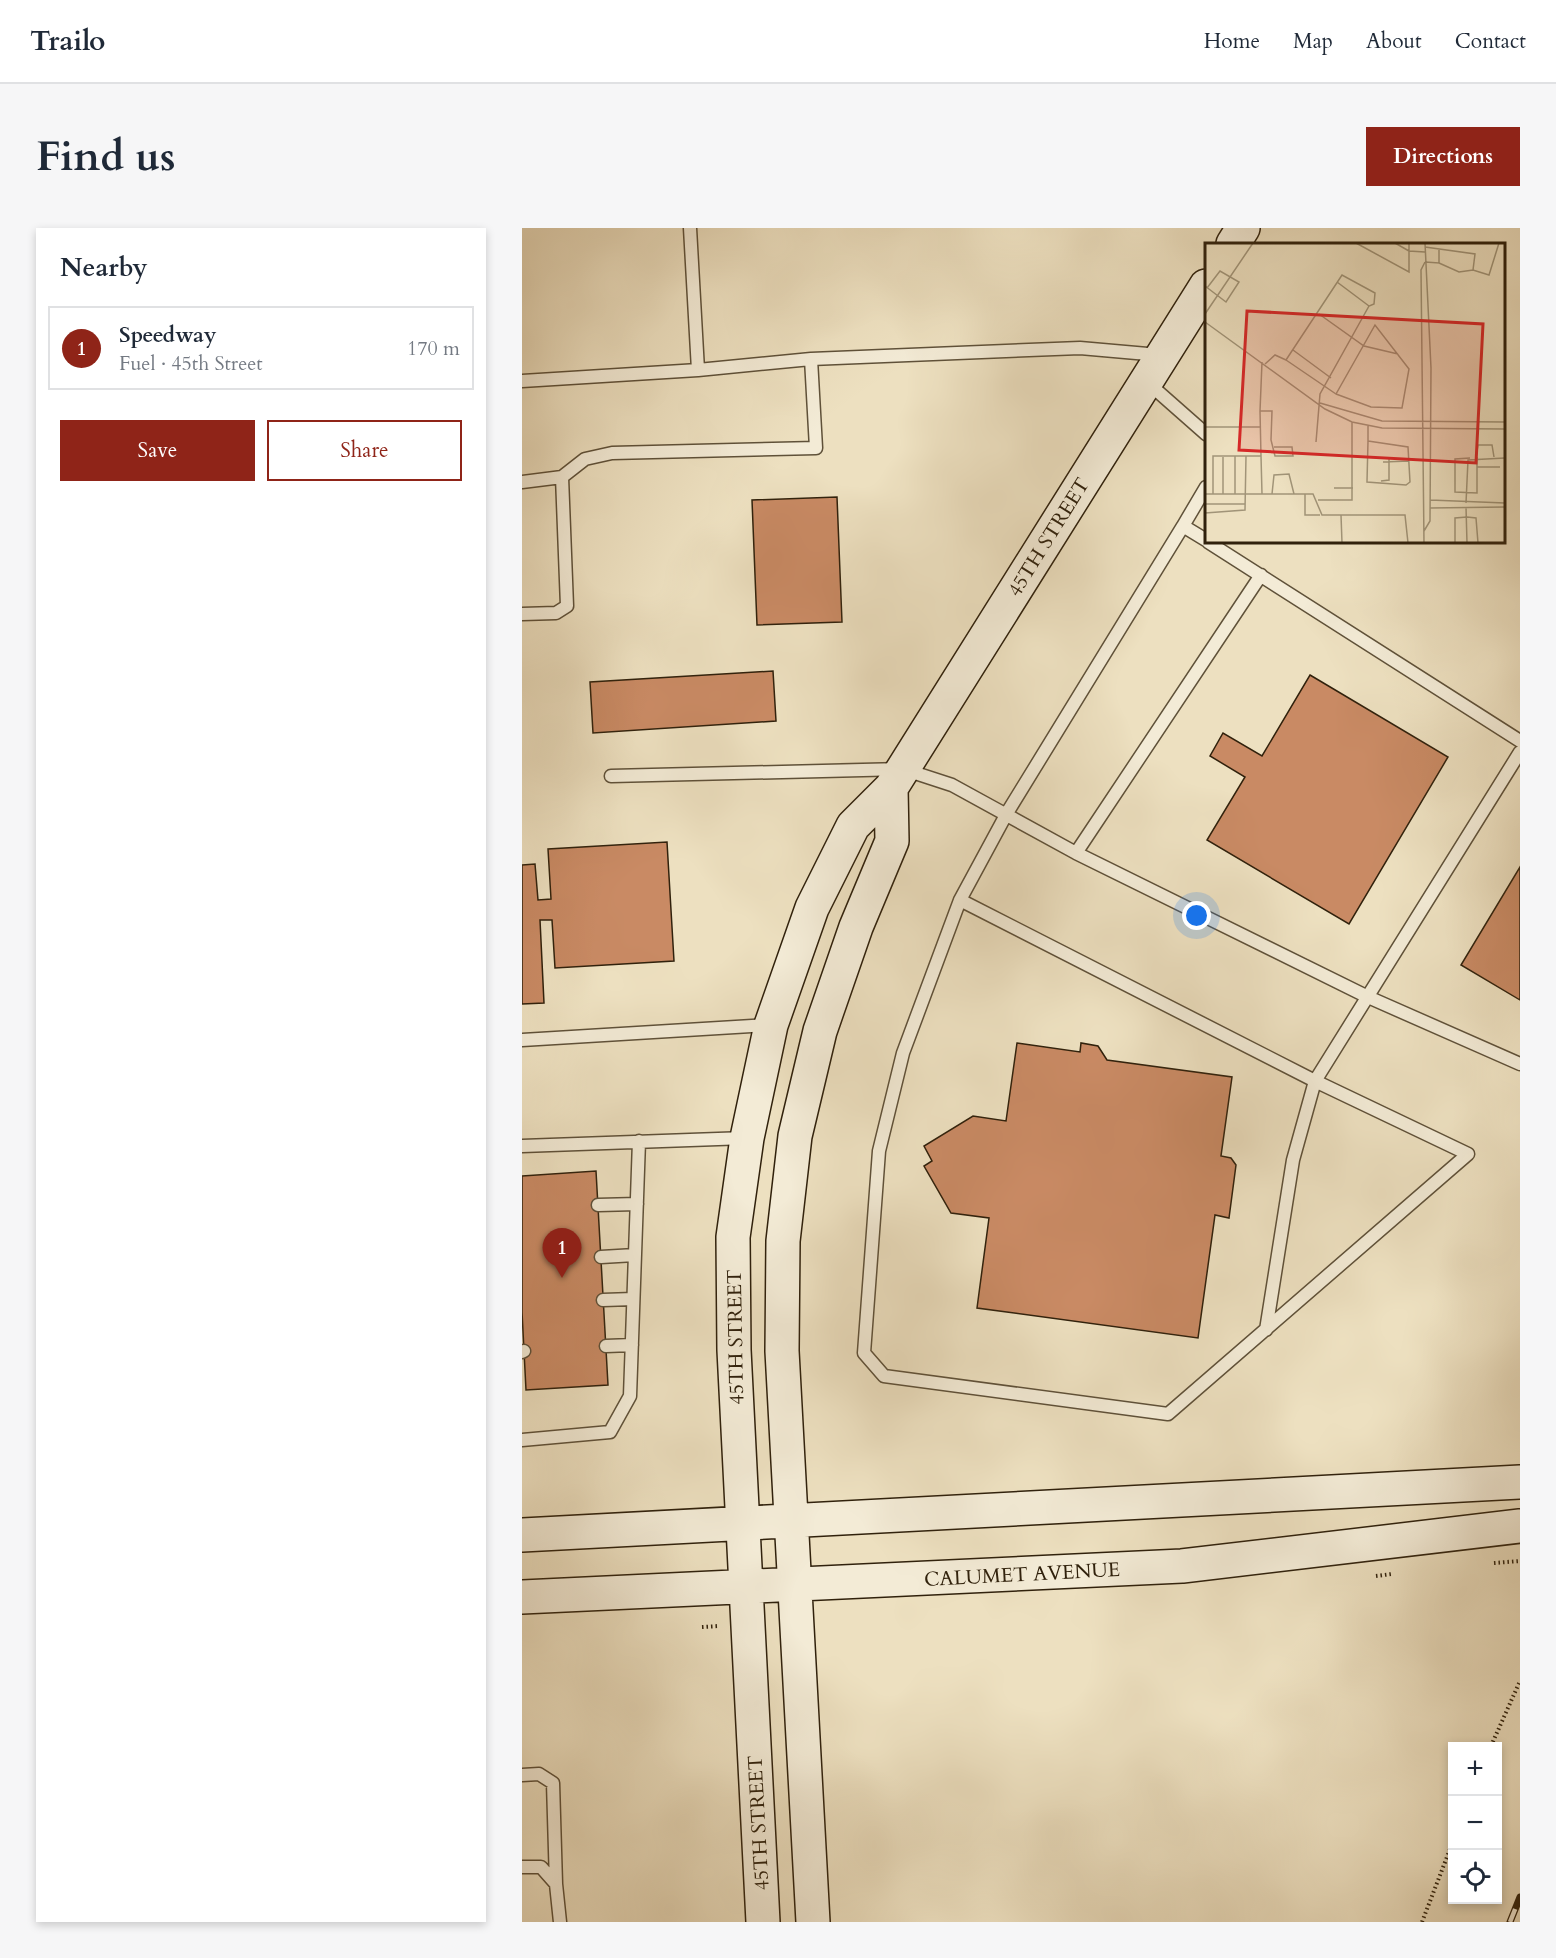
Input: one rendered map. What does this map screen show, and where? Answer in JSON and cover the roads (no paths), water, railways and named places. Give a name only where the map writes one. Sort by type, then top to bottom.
[{"type":"main road","points":[[1234,243],[1243,228]]},
{"type":"main road","name":"45TH STREET","points":[[763,1922],[734,1350],[733,1237],[747,1138],[771,1025],[812,908],[853,826],[897,779],[1205,288]]},
{"type":"main road","points":[[813,1922],[782,1352],[783,1252],[795,1136],[820,1031],[856,927],[892,841],[897,779]]},
{"type":"main road","points":[[522,1535],[1520,1482]]},
{"type":"main road","name":"CALUMET AVENUE","points":[[522,1597],[1182,1566],[1520,1526]]},
{"type":"lane","points":[[690,228],[698,370]]},
{"type":"lane","points":[[522,381],[698,370],[811,359],[1080,348],[1155,368],[1205,434]]},
{"type":"lane","points":[[522,482],[562,477],[585,459],[612,453],[816,448],[811,359]]},
{"type":"lane","points":[[522,614],[556,613],[567,606],[562,477]]},
{"type":"lane","points":[[960,900],[1315,1081],[1468,1154],[1168,1414],[884,1376],[864,1353],[879,1151],[903,1053],[960,900],[1007,813],[1205,490]]},
{"type":"lane","points":[[1183,526],[1205,540]]},
{"type":"lane","points":[[1210,543],[1520,741]]},
{"type":"lane","points":[[1076,854],[1261,575]]},
{"type":"lane","points":[[1266,1330],[1293,1160],[1315,1081],[1520,752]]},
{"type":"lane","points":[[611,776],[897,779],[952,784],[1076,854],[1368,997],[1520,1064]]},
{"type":"lane","points":[[522,1040],[771,1025]]},
{"type":"lane","points":[[522,1146],[747,1138]]},
{"type":"lane","points":[[522,1440],[610,1432],[630,1396],[639,1141]]},
{"type":"lane","points":[[598,1205],[637,1204]]},
{"type":"lane","points":[[601,1257],[635,1255]]},
{"type":"lane","points":[[603,1300],[633,1299]]},
{"type":"lane","points":[[606,1346],[632,1345]]},
{"type":"lane","points":[[522,1775],[538,1774],[553,1783],[556,1884],[560,1922]]},
{"type":"lane","points":[[522,1867],[540,1867],[556,1884]]},
{"type":"railway","points":[[1510,1922],[1520,1897]]},
{"type":"place","name":"Speedway","points":[[562,1278]]}]
